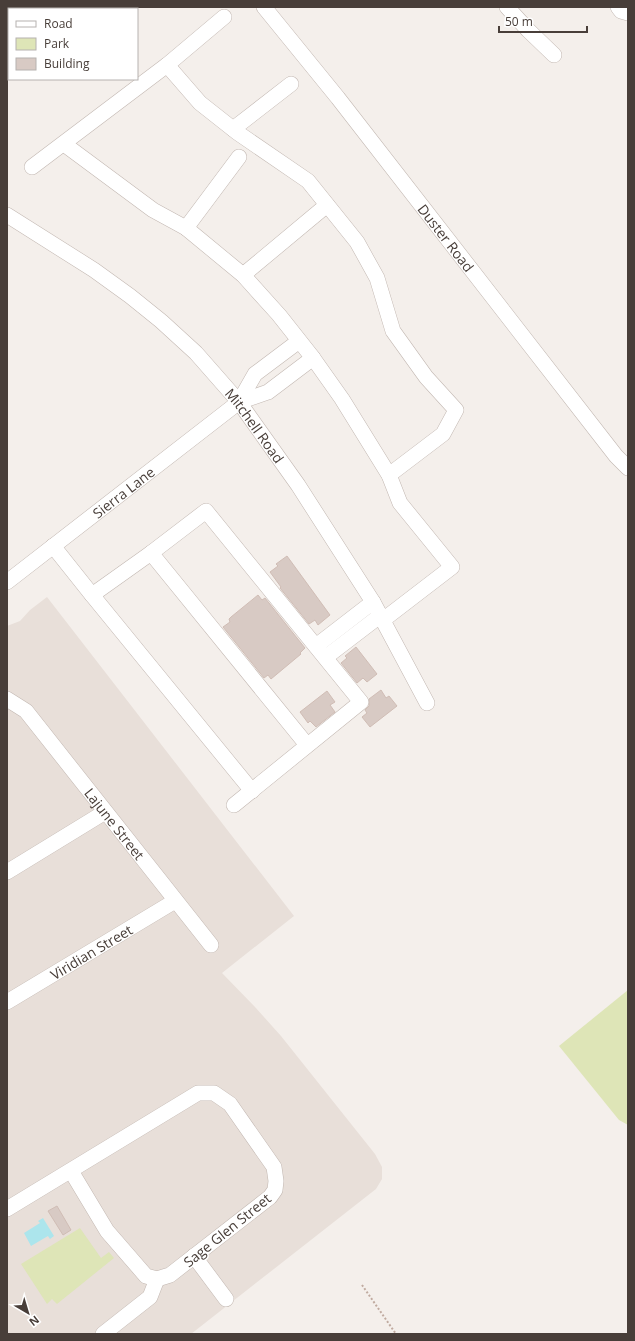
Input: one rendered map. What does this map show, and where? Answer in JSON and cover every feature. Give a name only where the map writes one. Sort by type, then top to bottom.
[{"type":"street","name":"Duster Road","points":[[264,7],[338,98],[611,450],[628,468]]},
{"type":"street","points":[[507,7],[554,55]]},
{"type":"street","points":[[618,7],[628,13]]},
{"type":"street","points":[[32,167],[167,65],[224,17]]},
{"type":"street","points":[[167,65],[200,104],[308,181],[357,242],[377,278],[393,331],[426,377],[456,410],[443,434],[389,475]]},
{"type":"street","points":[[233,129],[291,84]]},
{"type":"street","points":[[64,144],[153,210],[186,228],[243,276],[279,315],[342,399],[389,475],[400,503],[452,567],[382,618],[321,652]]},
{"type":"street","points":[[186,228],[239,157]]},
{"type":"street","points":[[243,276],[327,204]]},
{"type":"street","name":"Mitchell Road","points":[[7,215],[94,270],[155,316],[196,353],[239,402],[298,485],[373,602],[427,703]]},
{"type":"street","points":[[239,402],[255,374],[299,340]]},
{"type":"street","points":[[239,402],[268,392],[312,358]]},
{"type":"street","name":"Sierra Lane","points":[[7,582],[239,402]]},
{"type":"street","points":[[92,595],[206,511],[362,702],[234,805]]},
{"type":"street","points":[[53,546],[252,791]]},
{"type":"street","points":[[151,553],[307,745]]},
{"type":"street","points":[[321,652],[373,602]]},
{"type":"street","name":"Lajune Street","points":[[12,702],[26,711],[211,945]]},
{"type":"street","points":[[7,872],[105,812]]},
{"type":"street","name":"Viridian Street","points":[[7,1002],[175,901]]},
{"type":"street","name":"Sage Glen Street","points":[[7,1209],[198,1093],[214,1093],[230,1104],[274,1167],[276,1181],[275,1190],[270,1198],[170,1275],[157,1279]]},
{"type":"street","points":[[71,1171],[107,1231],[146,1276],[157,1279],[150,1297],[103,1334]]},
{"type":"street","points":[[194,1256],[226,1299]]},
{"type":"path","points":[[362,1285],[396,1334]]},
{"type":"shaded area","points":[[47,597],[294,916],[222,973],[281,1036],[375,1154],[382,1167],[382,1179],[376,1189],[191,1334],[7,1334],[7,626],[20,621],[30,610]]},
{"type":"green space","points":[[628,990],[628,1125],[619,1120],[559,1046]]},
{"type":"green space","points":[[80,1228],[101,1258],[109,1252],[114,1258],[57,1304],[52,1299],[47,1304],[21,1264]]},
{"type":"water","points":[[43,1218],[54,1236],[50,1239],[48,1236],[31,1246],[24,1233],[40,1223],[38,1221]]},
{"type":"building","points":[[287,556],[330,615],[318,625],[315,620],[309,624],[280,588],[281,587],[270,572],[278,566],[276,564]]},
{"type":"building","points":[[258,595],[262,600],[265,598],[305,648],[300,653],[301,654],[271,679],[268,675],[264,678],[223,627],[230,622],[229,619],[231,617]]},
{"type":"building","points":[[356,647],[377,674],[367,682],[363,678],[357,683],[341,663],[347,658],[345,656]]},
{"type":"building","points":[[381,690],[386,698],[389,696],[397,706],[370,727],[362,717],[367,713],[365,710],[369,706],[369,699]]},
{"type":"building","points":[[327,691],[335,702],[330,705],[335,712],[316,727],[310,721],[308,723],[300,712]]},
{"type":"building","points":[[57,1206],[71,1230],[63,1235],[48,1211]]}]
